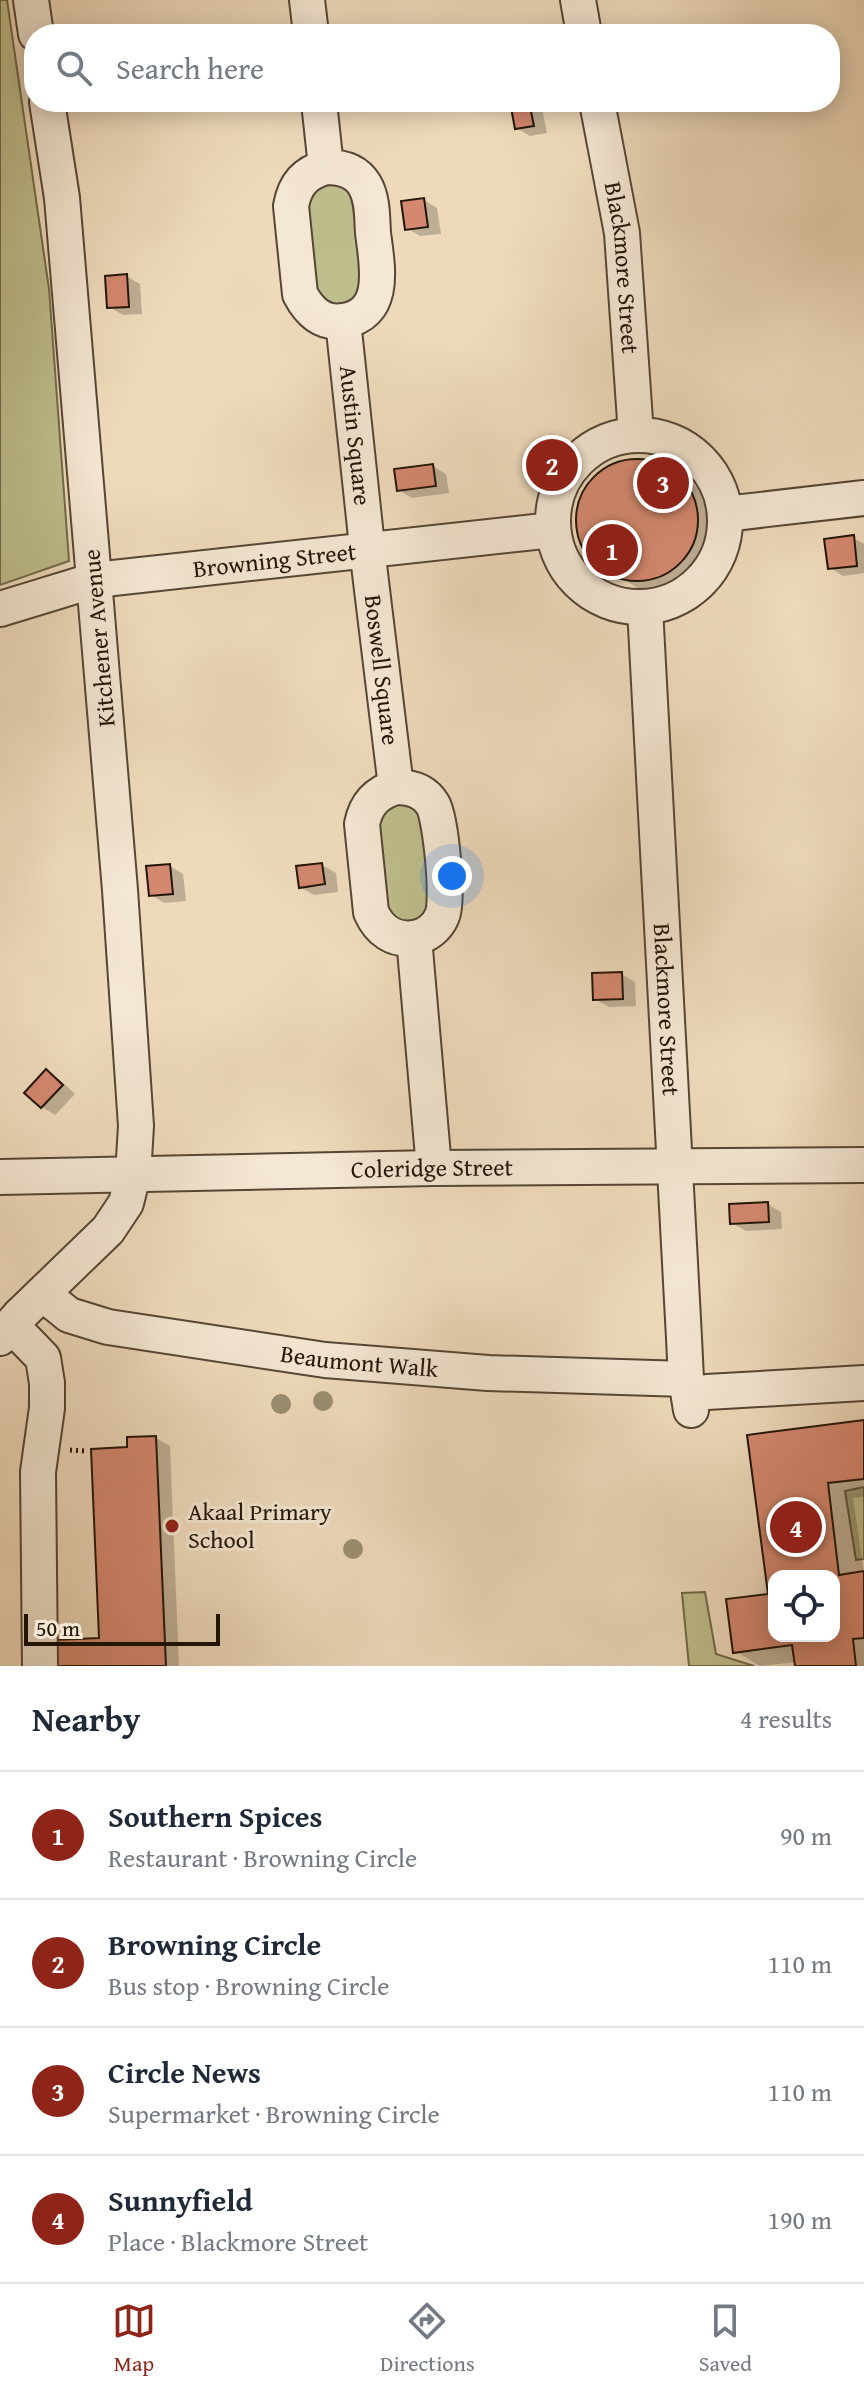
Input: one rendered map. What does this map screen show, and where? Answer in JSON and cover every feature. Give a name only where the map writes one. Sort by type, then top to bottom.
[{"type":"street","points":[[31,0],[35,24]]},
{"type":"street","points":[[307,0],[310,24]]},
{"type":"street","points":[[578,0],[582,24]]},
{"type":"street","name":"Kitchener Avenue","points":[[5,1331],[108,1230],[126,1203],[133,1175],[136,1126],[95,580],[62,198],[49,112]]},
{"type":"street","points":[[320,112],[326,167]]},
{"type":"street","name":"Blackmore Street","points":[[599,112],[622,233],[636,435]]},
{"type":"street","points":[[326,167],[339,167],[353,173],[364,184],[370,200],[378,280],[374,298],[365,312],[352,320],[343,321],[322,319],[305,305],[300,294],[291,206],[293,193],[306,176],[326,167]]},
{"type":"street","name":"Austin Square","points":[[343,321],[368,551]]},
{"type":"street","points":[[624,435],[636,435],[669,440],[698,458],[714,477],[726,524],[716,562],[699,585],[679,599],[645,608],[608,603],[576,582],[560,559],[554,542],[552,512],[561,483],[571,467],[596,446],[624,435]]},
{"type":"street","points":[[725,514],[864,498]]},
{"type":"street","name":"Browning Street","points":[[0,609],[95,580],[553,530]]},
{"type":"street","name":"Boswell Square","points":[[368,551],[396,787]]},
{"type":"street","name":"Blackmore Street","points":[[645,608],[674,1167],[695,1394]]},
{"type":"street","points":[[396,787],[408,787],[422,793],[432,804],[438,819],[446,898],[443,916],[433,930],[414,938],[406,939],[384,931],[371,912],[362,824],[364,812],[383,791],[396,787]]},
{"type":"street","points":[[414,938],[434,1168]]},
{"type":"street","name":"Coleridge Street","points":[[0,1177],[434,1168],[864,1165]]},
{"type":"street","name":"Beaumont Walk","points":[[43,1294],[69,1315],[108,1327],[325,1360],[695,1394],[864,1383]]},
{"type":"street","points":[[5,1331],[43,1358],[47,1383],[47,1408],[38,1472],[40,1666]]},
{"type":"green space","points":[[0,0],[7,0],[49,289],[69,561],[0,585]]},
{"type":"green space","points":[[327,174],[363,202],[359,307],[319,308],[300,196]]},
{"type":"green space","points":[[417,800],[437,897],[427,923],[389,924],[377,805]]},
{"type":"green space","points":[[864,1487],[864,1559],[856,1560],[845,1491]]},
{"type":"green space","points":[[705,1592],[716,1654],[754,1666],[689,1666],[682,1593]]},
{"type":"building","points":[[512,112],[531,112],[534,126],[515,129]]},
{"type":"building","points":[[424,198],[428,227],[405,230],[401,201]]},
{"type":"building","points":[[127,274],[129,307],[107,308],[105,276]]},
{"type":"building","points":[[637,459],[660,464],[680,477],[693,497],[698,520],[693,543],[680,563],[660,576],[637,581],[614,576],[594,563],[581,543],[576,520],[581,497],[594,477],[614,464]]},
{"type":"building","points":[[433,464],[436,486],[397,491],[394,469]]},
{"type":"building","points":[[854,535],[857,566],[828,569],[824,539]]},
{"type":"building","points":[[322,863],[325,884],[299,888],[296,866]]},
{"type":"building","points":[[170,864],[173,894],[149,896],[146,866]]},
{"type":"building","points":[[622,972],[623,999],[593,1000],[592,973]]},
{"type":"building","points":[[46,1069],[63,1085],[41,1108],[24,1093]]},
{"type":"building","points":[[768,1202],[769,1222],[730,1224],[729,1204]]},
{"type":"building","points":[[864,1420],[864,1479],[828,1483],[838,1570],[768,1570],[768,1594],[747,1435]]},
{"type":"building","points":[[156,1436],[166,1666],[55,1666],[54,1640],[99,1638],[91,1449],[127,1447],[127,1437]]},
{"type":"building","points":[[864,1571],[864,1638],[853,1639],[856,1666],[795,1666],[792,1645],[733,1653],[726,1599],[768,1594],[768,1642],[840,1642],[840,1575]]},
{"type":"place","name":"Browning Circle","points":[[552,465]]},
{"type":"place","name":"Circle News","points":[[663,483]]},
{"type":"place","name":"Southern Spices","points":[[612,550]]},
{"type":"place","name":"Akaal Primary School","points":[[172,1526]]},
{"type":"place","name":"Sunnyfield","points":[[796,1527]]}]
